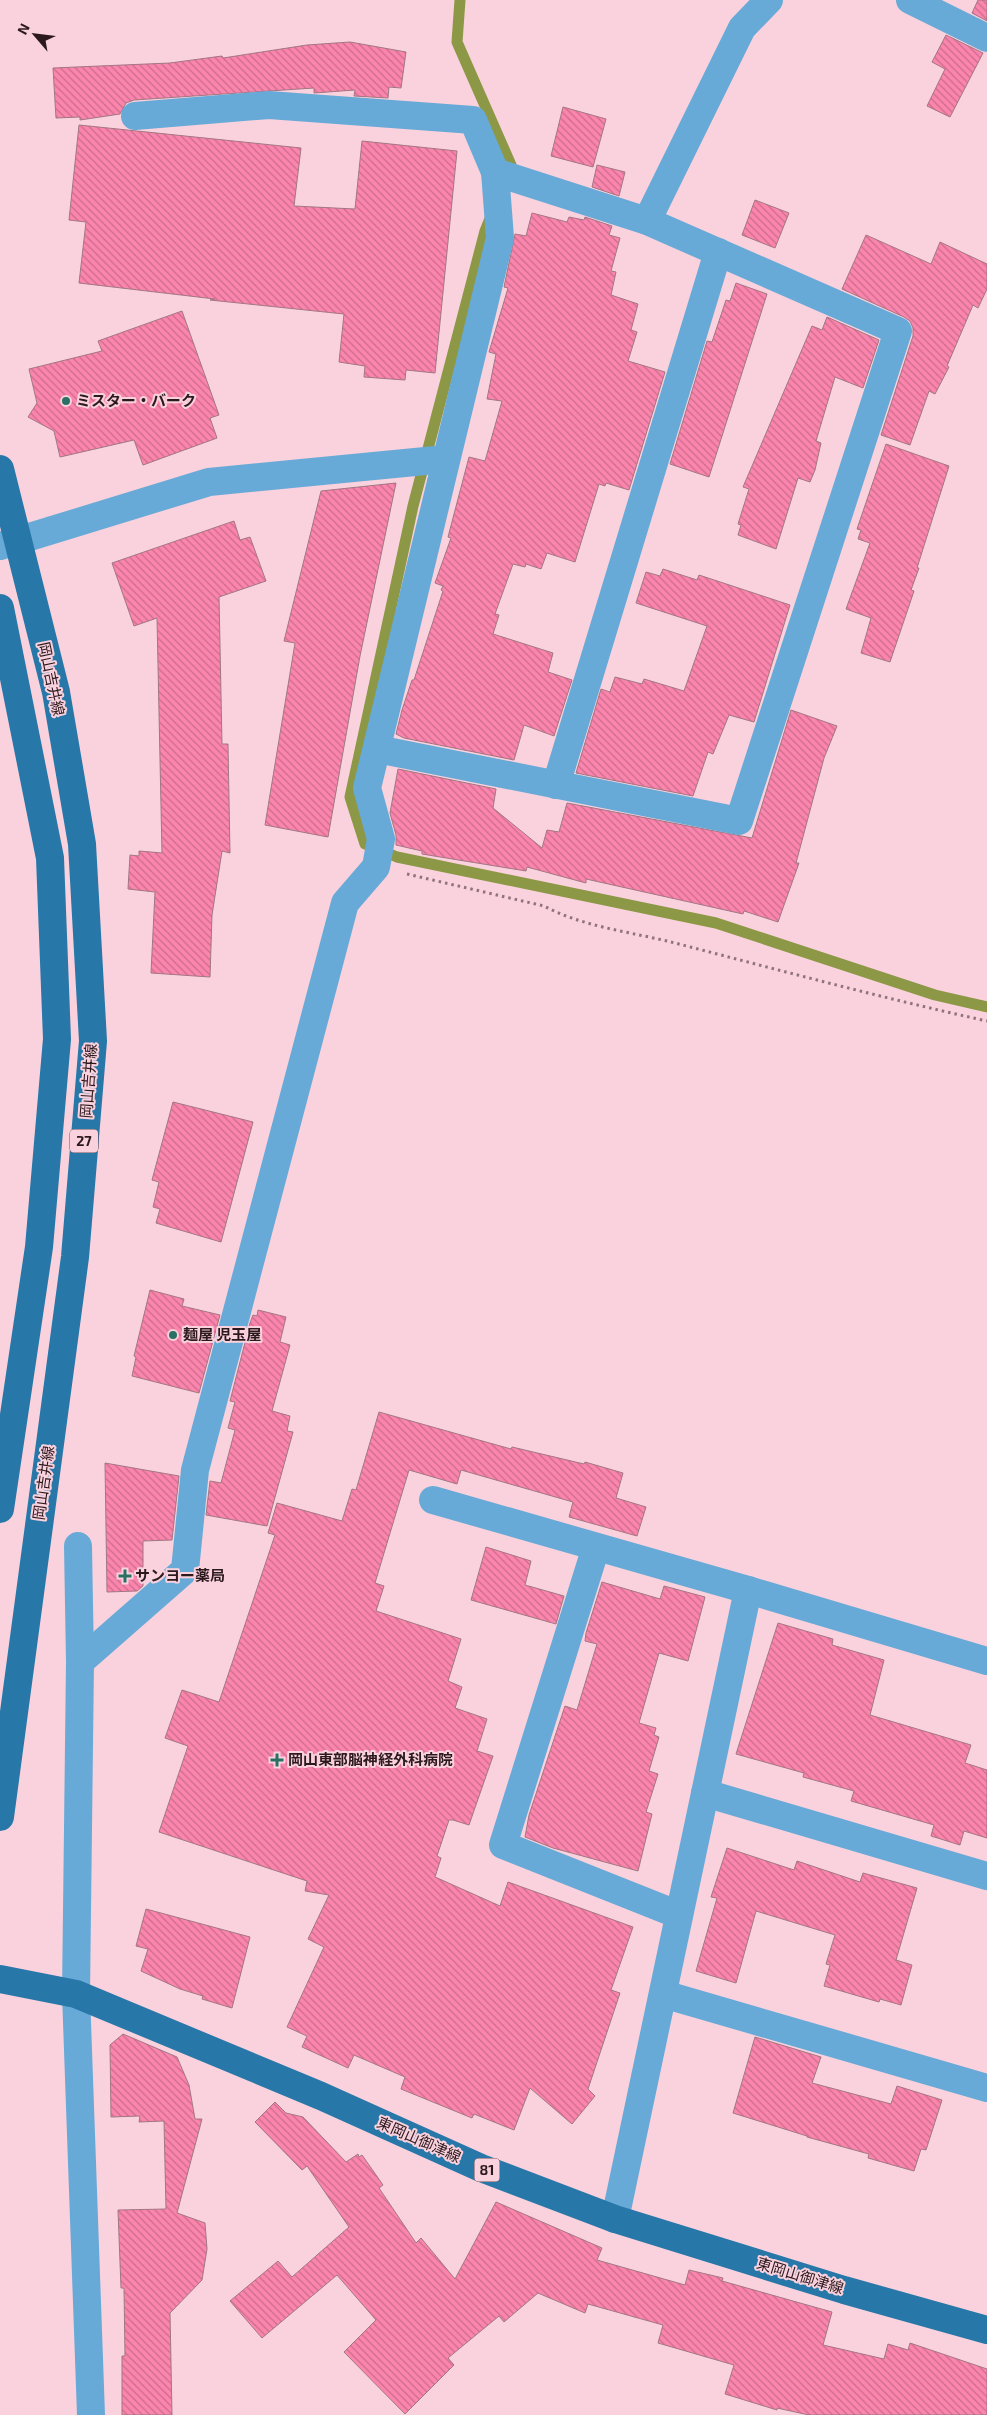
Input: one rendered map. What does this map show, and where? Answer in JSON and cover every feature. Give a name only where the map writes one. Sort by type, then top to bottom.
[{"type":"main road","name":"岡山吉井線","points":[[0,468],[9,543],[56,692],[82,844],[93,1041],[75,1257],[0,1817]]},
{"type":"main road","name":"27","points":[[0,608],[50,858],[57,1040],[39,1247],[0,1508]]},
{"type":"main road","name":"東岡山御津線","points":[[0,1979],[76,1994],[321,2096],[481,2168],[615,2219],[844,2290],[987,2330]]},
{"type":"street","points":[[647,222],[742,28],[769,0]]},
{"type":"street","points":[[910,0],[987,38]]},
{"type":"street","points":[[80,1662],[185,1570],[195,1470],[345,903],[376,867],[381,839],[367,788],[500,238],[495,172],[472,120],[269,105],[135,116]]},
{"type":"street","points":[[377,750],[739,821],[898,331],[647,222],[495,172]]},
{"type":"street","points":[[556,785],[718,252]]},
{"type":"street","points":[[9,543],[209,482],[446,459]]},
{"type":"street","points":[[433,1500],[987,1661]]},
{"type":"street","points":[[78,1546],[80,1662],[76,1994],[91,2415]]},
{"type":"street","points":[[596,1547],[503,1846],[679,1916]]},
{"type":"street","points":[[615,2219],[748,1590]]},
{"type":"street","points":[[705,1794],[987,1876]]},
{"type":"street","points":[[662,1994],[987,2088]]},
{"type":"path","points":[[376,867],[544,906],[562,916],[641,934],[891,1000],[987,1021]]},
{"type":"building","points":[[978,0],[987,0],[987,21],[972,13]]},
{"type":"building","points":[[946,35],[983,53],[950,117],[927,106],[945,69],[932,62]]},
{"type":"building","points":[[350,42],[406,52],[401,88],[389,87],[388,98],[354,96],[355,90],[314,93],[314,88],[134,100],[126,103],[120,114],[80,120],[80,117],[56,118],[53,68],[170,63],[222,56],[223,58],[307,45]]},
{"type":"building","points":[[563,107],[606,119],[593,167],[551,156]]},
{"type":"building","points":[[79,125],[301,148],[294,206],[355,209],[362,141],[457,151],[435,373],[406,370],[405,380],[364,377],[365,366],[339,362],[344,314],[210,300],[215,299],[79,283],[86,222],[69,220]]},
{"type":"building","points":[[597,165],[625,172],[619,196],[592,187]]},
{"type":"building","points":[[755,200],[789,213],[775,248],[742,235]]},
{"type":"building","points":[[532,213],[567,222],[569,217],[584,220],[585,217],[612,226],[609,235],[620,238],[611,271],[616,272],[611,295],[638,304],[631,330],[637,332],[628,361],[665,372],[629,490],[606,483],[605,486],[599,484],[575,562],[547,553],[541,569],[526,564],[525,567],[513,564],[495,614],[499,615],[493,634],[553,653],[548,672],[572,680],[554,736],[524,725],[514,760],[404,738],[396,734],[402,710],[412,680],[414,680],[443,591],[441,590],[443,586],[435,583],[451,538],[448,537],[469,457],[485,461],[502,401],[487,399],[496,354],[489,352],[508,288],[504,287],[515,234],[526,236]]},
{"type":"building","points":[[866,235],[931,264],[940,242],[987,264],[987,289],[978,308],[973,305],[947,366],[949,367],[935,394],[929,391],[910,445],[881,435],[913,336],[913,328],[910,321],[842,289]]},
{"type":"building","points":[[736,283],[767,294],[709,477],[670,464],[707,341],[712,342],[726,300],[730,301]]},
{"type":"building","points":[[182,311],[219,415],[210,418],[217,438],[143,465],[134,440],[60,457],[54,431],[28,417],[37,403],[29,369],[102,351],[98,341]]},
{"type":"building","points":[[827,317],[879,340],[863,388],[835,377],[816,441],[821,443],[815,470],[810,482],[798,478],[776,549],[738,535],[741,525],[738,524],[749,489],[743,487],[812,326],[822,330]]},
{"type":"building","points":[[886,444],[949,466],[917,568],[919,568],[911,590],[914,591],[890,662],[861,653],[871,618],[846,609],[870,543],[858,539],[861,530],[857,529]]},
{"type":"building","points":[[396,483],[360,656],[328,837],[265,825],[295,643],[284,641],[321,491]]},
{"type":"building","points":[[234,521],[240,540],[250,537],[266,581],[219,597],[222,744],[228,744],[230,853],[222,851],[212,915],[210,977],[151,973],[155,892],[128,889],[130,855],[139,856],[139,851],[162,853],[157,618],[134,626],[112,563]]},
{"type":"building","points":[[663,569],[697,580],[699,575],[790,605],[754,722],[729,715],[713,754],[708,752],[693,796],[576,773],[601,689],[610,692],[615,677],[642,684],[644,679],[684,691],[707,626],[636,603],[646,572],[660,576]]},
{"type":"building","points":[[791,710],[837,726],[824,758],[796,863],[799,863],[778,922],[744,911],[743,914],[586,879],[586,883],[527,867],[526,871],[422,854],[422,851],[396,845],[396,835],[390,813],[398,769],[496,789],[493,808],[542,848],[547,830],[559,832],[567,803],[752,838]]},
{"type":"building","points":[[173,1102],[253,1122],[221,1242],[156,1223],[160,1209],[153,1207],[159,1182],[152,1180]]},
{"type":"building","name":"麺屋 児玉屋","points":[[150,1290],[184,1299],[182,1306],[220,1315],[199,1393],[132,1376],[136,1357],[134,1356]]},
{"type":"building","points":[[258,1310],[286,1317],[280,1342],[290,1345],[272,1411],[290,1416],[287,1431],[293,1432],[267,1526],[206,1515],[210,1481],[221,1483],[235,1430],[228,1428],[235,1402],[230,1401],[250,1323],[253,1315],[257,1316]]},
{"type":"building","points":[[379,1412],[511,1449],[512,1447],[584,1464],[585,1462],[623,1473],[616,1498],[646,1507],[637,1536],[569,1517],[573,1502],[461,1470],[457,1484],[409,1470],[375,1583],[384,1586],[376,1611],[461,1639],[448,1681],[462,1687],[455,1708],[487,1719],[477,1751],[493,1756],[469,1825],[449,1820],[437,1856],[441,1858],[435,1877],[500,1906],[508,1882],[633,1927],[611,1990],[620,1993],[588,2089],[595,2096],[572,2124],[530,2088],[514,2130],[474,2114],[472,2118],[401,2089],[405,2077],[354,2055],[348,2068],[302,2047],[307,2036],[287,2027],[324,1947],[308,1939],[329,1895],[305,1891],[307,1881],[159,1832],[188,1746],[165,1738],[182,1690],[219,1702],[275,1535],[268,1533],[277,1503],[342,1521],[352,1489],[356,1490]]},
{"type":"building","points":[[105,1463],[179,1476],[172,1540],[143,1541],[143,1586],[137,1591],[107,1592]]},
{"type":"building","points":[[486,1547],[531,1561],[525,1585],[564,1596],[556,1624],[471,1600]]},
{"type":"building","points":[[602,1582],[660,1599],[664,1586],[705,1597],[688,1661],[659,1653],[639,1723],[656,1728],[654,1735],[659,1737],[649,1771],[658,1774],[646,1812],[652,1814],[638,1871],[553,1848],[525,1837],[529,1815],[565,1706],[577,1710],[597,1644],[585,1641]]},
{"type":"building","points":[[778,1623],[833,1639],[832,1645],[884,1660],[870,1715],[971,1745],[965,1763],[987,1770],[987,1838],[964,1831],[960,1845],[931,1836],[934,1825],[851,1801],[854,1791],[803,1777],[804,1773],[736,1754]]},
{"type":"building","points":[[727,1848],[794,1870],[797,1861],[860,1882],[863,1873],[917,1888],[896,1960],[912,1965],[901,2005],[880,1999],[879,2002],[824,1986],[830,1965],[826,1964],[835,1935],[756,1911],[736,1983],[696,1971],[717,1898],[711,1897]]},
{"type":"building","points":[[146,1909],[250,1937],[232,2008],[202,1999],[203,1996],[180,1989],[141,1971],[148,1949],[136,1946]]},
{"type":"building","points":[[123,2034],[177,2057],[189,2085],[195,2119],[202,2119],[177,2213],[205,2223],[207,2249],[202,2280],[170,2313],[172,2415],[122,2415],[122,2356],[125,2356],[124,2288],[121,2288],[118,2210],[166,2209],[164,2121],[139,2122],[140,2116],[111,2117],[110,2045]]},
{"type":"building","points":[[755,2037],[821,2057],[812,2083],[891,2104],[897,2086],[942,2100],[926,2150],[921,2149],[914,2171],[868,2158],[869,2154],[807,2137],[733,2113]]},
{"type":"building","points":[[275,2102],[286,2113],[303,2117],[346,2162],[358,2154],[359,2157],[362,2155],[383,2185],[379,2188],[416,2243],[421,2238],[455,2279],[496,2202],[602,2248],[597,2260],[685,2285],[689,2270],[723,2278],[722,2281],[832,2312],[823,2345],[884,2359],[888,2344],[908,2350],[910,2343],[987,2369],[987,2415],[809,2415],[777,2408],[777,2410],[725,2394],[734,2365],[658,2343],[663,2325],[588,2304],[585,2313],[538,2293],[504,2322],[499,2316],[448,2358],[454,2365],[405,2414],[344,2352],[376,2320],[337,2275],[262,2338],[230,2301],[278,2261],[292,2277],[349,2227],[307,2166],[302,2170],[255,2122]]},
{"type":"waterway","points":[[460,0],[457,42],[511,165],[507,176]]},
{"type":"waterway","points":[[491,216],[485,231],[413,506],[350,797],[365,844],[397,857],[716,923],[935,995],[987,1007]]},
{"type":"place","name":"ミスター・バーク","points":[[66,401]]},
{"type":"place","name":"麺屋 児玉屋","points":[[173,1335]]},
{"type":"place","name":"サンヨー薬局","points":[[125,1576]]},
{"type":"place","name":"岡山東部脳神経外科病院","points":[[277,1760]]}]
